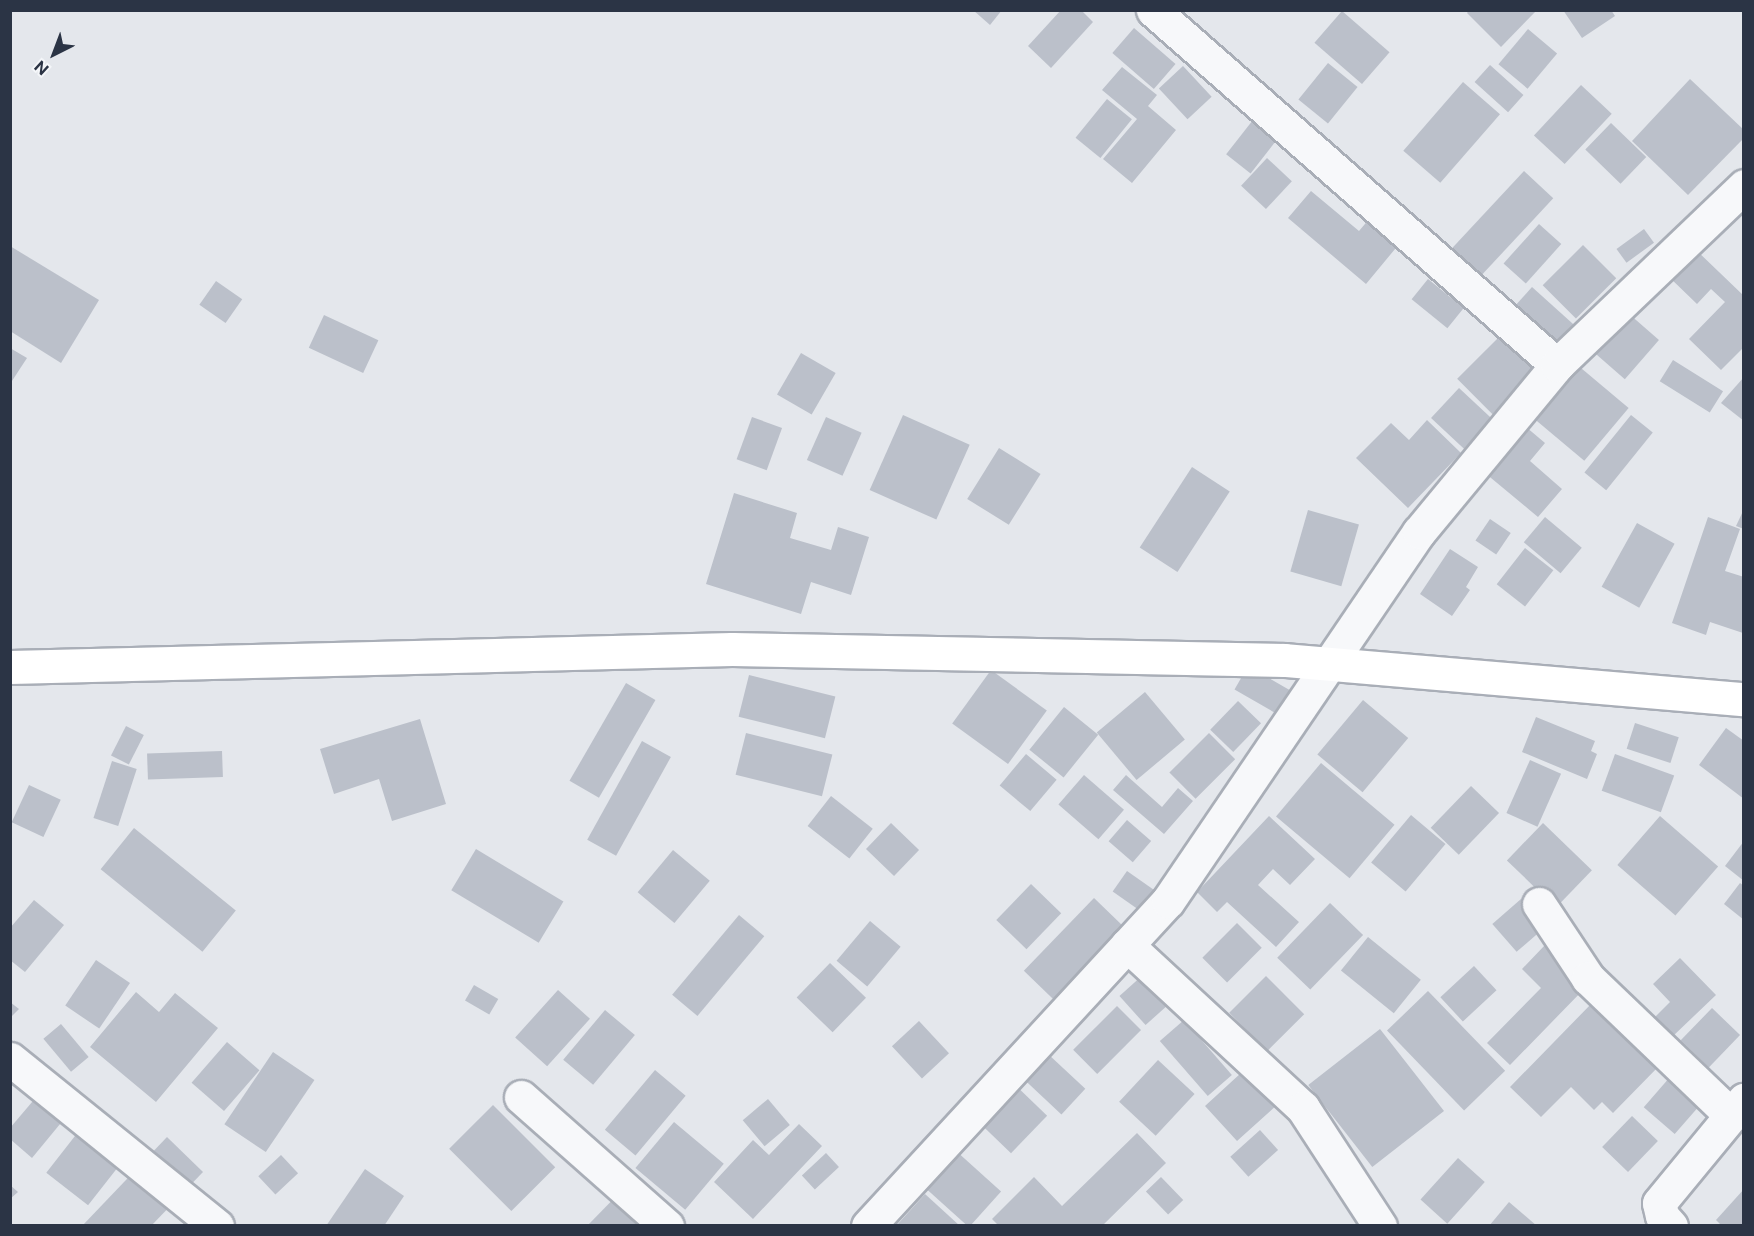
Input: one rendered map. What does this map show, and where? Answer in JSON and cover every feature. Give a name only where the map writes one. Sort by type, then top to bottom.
[{"type":"main road","points":[[10,667],[732,649],[1285,660],[1743,699]]},
{"type":"street","points":[[1153,10],[1557,366]]},
{"type":"street","points":[[868,1226],[1168,901],[1331,665],[1419,532],[1557,366],[1743,186]]},
{"type":"street","points":[[1539,904],[1588,978],[1737,1107],[1659,1203],[1662,1216],[1671,1226]]},
{"type":"street","points":[[1127,945],[1303,1108],[1380,1226]]},
{"type":"street","points":[[10,1059],[217,1226]]},
{"type":"street","points":[[521,1097],[667,1226]]},
{"type":"building","points":[[973,10],[1002,10],[990,25]]},
{"type":"building","points":[[1061,10],[1081,10],[1093,22],[1051,68],[1028,46]]},
{"type":"building","points":[[1469,10],[1537,10],[1501,47],[1467,13]]},
{"type":"building","points":[[1563,10],[1611,10],[1615,16],[1582,38]]},
{"type":"building","points":[[1342,11],[1390,52],[1362,84],[1314,43]]},
{"type":"building","points":[[1134,28],[1176,64],[1154,89],[1112,53]]},
{"type":"building","points":[[1528,29],[1557,53],[1528,89],[1498,64]]},
{"type":"building","points":[[1328,63],[1358,87],[1328,123],[1298,100]]},
{"type":"building","points":[[1490,65],[1523,95],[1508,112],[1475,82]]},
{"type":"building","points":[[1183,66],[1212,97],[1188,119],[1159,89]]},
{"type":"building","points":[[1122,67],[1157,95],[1148,106],[1176,130],[1132,183],[1103,159],[1137,119],[1102,90]]},
{"type":"building","points":[[1690,79],[1744,130],[1744,138],[1688,195],[1632,141]]},
{"type":"building","points":[[1463,82],[1500,114],[1440,183],[1403,151]]},
{"type":"building","points":[[1581,85],[1612,114],[1565,164],[1534,135]]},
{"type":"building","points":[[1107,99],[1132,119],[1100,158],[1076,138]]},
{"type":"building","points":[[1260,111],[1284,130],[1251,173],[1226,154]]},
{"type":"building","points":[[1611,123],[1646,157],[1621,184],[1585,150]]},
{"type":"building","points":[[1267,158],[1292,181],[1266,209],[1241,186]]},
{"type":"building","points":[[1524,171],[1553,198],[1478,279],[1448,252]]},
{"type":"building","points":[[1311,191],[1359,231],[1370,218],[1400,243],[1366,284],[1288,218]]},
{"type":"building","points":[[1539,224],[1561,244],[1526,283],[1504,263]]},
{"type":"building","points":[[1644,229],[1654,243],[1626,263],[1616,249]]},
{"type":"building","points":[[1583,245],[1616,278],[1576,319],[1543,285]]},
{"type":"building","points":[[10,246],[99,300],[61,363],[10,331]]},
{"type":"building","points":[[1694,248],[1744,296],[1744,347],[1721,370],[1689,339],[1725,302],[1711,289],[1697,304],[1667,275]]},
{"type":"building","points":[[1428,279],[1464,308],[1447,328],[1412,299]]},
{"type":"building","points":[[216,281],[242,299],[226,323],[199,305]]},
{"type":"building","points":[[1532,287],[1576,326],[1556,349],[1512,309]]},
{"type":"building","points":[[1628,313],[1659,340],[1625,379],[1594,352]]},
{"type":"building","points":[[324,315],[378,340],[363,373],[309,348]]},
{"type":"building","points":[[1501,335],[1537,371],[1493,415],[1457,379]]},
{"type":"building","points":[[10,348],[27,358],[10,384]]},
{"type":"building","points":[[801,353],[836,373],[812,415],[777,395]]},
{"type":"building","points":[[1673,360],[1723,391],[1710,412],[1660,381]]},
{"type":"building","points":[[1575,363],[1629,408],[1584,461],[1531,416]]},
{"type":"building","points":[[1744,377],[1744,421],[1721,403]]},
{"type":"building","points":[[1459,388],[1494,421],[1466,451],[1431,418]]},
{"type":"building","points":[[903,415],[970,445],[936,520],[870,490]]},
{"type":"building","points":[[1631,415],[1653,433],[1606,490],[1584,473]]},
{"type":"building","points":[[752,417],[782,428],[767,470],[737,459]]},
{"type":"building","points":[[826,417],[862,433],[843,476],[807,460]]},
{"type":"building","points":[[1427,420],[1461,453],[1408,508],[1356,458],[1391,423],[1409,440]]},
{"type":"building","points":[[1519,421],[1545,443],[1530,461],[1562,489],[1538,517],[1479,468]]},
{"type":"building","points":[[999,448],[1041,474],[1009,525],[967,499]]},
{"type":"building","points":[[1192,467],[1230,492],[1177,572],[1140,548]]},
{"type":"building","points":[[734,493],[797,513],[790,538],[831,550],[838,527],[869,537],[851,595],[811,582],[801,614],[706,584]]},
{"type":"building","points":[[1744,509],[1744,529],[1736,526]]},
{"type":"building","points":[[1308,510],[1359,525],[1341,586],[1290,572]]},
{"type":"building","points":[[1545,517],[1582,548],[1561,573],[1524,542]]},
{"type":"building","points":[[1708,517],[1740,529],[1725,571],[1744,577],[1743,633],[1710,622],[1706,635],[1672,623]]},
{"type":"building","points":[[1490,519],[1511,533],[1496,555],[1475,541]]},
{"type":"building","points":[[1637,523],[1675,544],[1639,608],[1602,587]]},
{"type":"building","points":[[1525,548],[1553,570],[1525,606],[1497,584]]},
{"type":"building","points":[[1450,549],[1478,567],[1466,587],[1470,590],[1452,616],[1420,594]]},
{"type":"building","points":[[1248,666],[1295,693],[1281,716],[1234,689]]},
{"type":"building","points":[[991,670],[1047,711],[1008,764],[952,723]]},
{"type":"building","points":[[749,675],[835,697],[825,738],[739,717]]},
{"type":"building","points":[[626,683],[655,700],[599,798],[570,781]]},
{"type":"building","points":[[1145,692],[1185,739],[1137,780],[1097,732]]},
{"type":"building","points":[[1363,700],[1408,738],[1363,792],[1317,754]]},
{"type":"building","points":[[1238,701],[1261,723],[1233,752],[1210,730]]},
{"type":"building","points":[[1064,707],[1098,735],[1064,777],[1029,750]]},
{"type":"building","points":[[1536,717],[1595,741],[1591,751],[1597,754],[1587,779],[1522,752]]},
{"type":"building","points":[[420,719],[446,804],[392,821],[379,779],[334,794],[320,749]]},
{"type":"building","points":[[1635,723],[1679,737],[1670,763],[1627,749]]},
{"type":"building","points":[[126,726],[144,735],[129,764],[111,755]]},
{"type":"building","points":[[1726,728],[1744,741],[1744,799],[1699,765]]},
{"type":"building","points":[[746,733],[832,755],[822,796],[736,775]]},
{"type":"building","points":[[1209,733],[1235,759],[1196,799],[1169,773]]},
{"type":"building","points":[[642,741],[671,757],[616,856],[587,840]]},
{"type":"building","points":[[222,751],[223,777],[148,780],[147,754]]},
{"type":"building","points":[[1026,754],[1057,780],[1030,811],[1000,785]]},
{"type":"building","points":[[1615,754],[1674,776],[1661,812],[1602,791]]},
{"type":"building","points":[[1530,760],[1561,774],[1537,827],[1506,813]]},
{"type":"building","points":[[112,761],[137,769],[118,826],[93,818]]},
{"type":"building","points":[[1321,763],[1395,825],[1350,878],[1276,817]]},
{"type":"building","points":[[1084,775],[1124,810],[1098,839],[1058,804]]},
{"type":"building","points":[[1126,775],[1162,807],[1178,788],[1193,801],[1164,834],[1113,790]]},
{"type":"building","points":[[29,785],[61,800],[43,837],[12,822]]},
{"type":"building","points":[[1471,786],[1499,813],[1459,855],[1431,828]]},
{"type":"building","points":[[831,796],[873,829],[849,859],[808,826]]},
{"type":"building","points":[[1411,815],[1445,844],[1406,891],[1371,862]]},
{"type":"building","points":[[1269,816],[1315,859],[1290,885],[1273,869],[1258,885],[1299,922],[1276,947],[1227,902],[1217,912],[1197,892]]},
{"type":"building","points":[[1660,816],[1718,867],[1675,916],[1617,865]]},
{"type":"building","points":[[1127,820],[1151,841],[1133,862],[1109,841]]},
{"type":"building","points":[[891,823],[919,850],[894,876],[866,849]]},
{"type":"building","points":[[1543,823],[1592,870],[1556,908],[1507,860]]},
{"type":"building","points":[[134,828],[236,910],[202,952],[101,869]]},
{"type":"building","points":[[1744,841],[1744,881],[1725,866]]},
{"type":"building","points":[[476,849],[563,902],[539,943],[451,890]]},
{"type":"building","points":[[673,850],[710,881],[674,923],[638,892]]},
{"type":"building","points":[[1127,871],[1160,894],[1145,914],[1113,891]]},
{"type":"building","points":[[1740,883],[1744,886],[1744,920],[1724,904]]},
{"type":"building","points":[[1031,884],[1061,913],[1026,949],[996,920]]},
{"type":"building","points":[[1094,898],[1130,933],[1060,1005],[1024,971]]},
{"type":"building","points":[[1521,899],[1545,927],[1517,952],[1492,924]]},
{"type":"building","points":[[34,900],[64,925],[25,972],[10,960],[10,928]]},
{"type":"building","points":[[1330,903],[1363,935],[1310,990],[1277,958]]},
{"type":"building","points":[[739,915],[764,936],[697,1016],[672,995]]},
{"type":"building","points":[[870,921],[901,947],[867,987],[837,961]]},
{"type":"building","points":[[1237,923],[1262,948],[1227,982],[1202,958]]},
{"type":"building","points":[[1368,937],[1421,980],[1394,1013],[1341,970]]},
{"type":"building","points":[[1545,945],[1586,987],[1510,1065],[1487,1043],[1541,988],[1522,969]]},
{"type":"building","points":[[1680,958],[1716,995],[1672,1037],[1654,1018],[1670,1002],[1653,984]]},
{"type":"building","points":[[96,960],[130,983],[99,1029],[65,1006]]},
{"type":"building","points":[[830,963],[866,998],[833,1032],[797,998]]},
{"type":"building","points":[[1474,966],[1497,990],[1463,1022],[1440,997]]},
{"type":"building","points":[[1144,974],[1170,1003],[1146,1025],[1119,996]]},
{"type":"building","points":[[1266,976],[1304,1014],[1267,1051],[1229,1013]]},
{"type":"building","points":[[474,985],[498,999],[489,1015],[465,1001]]},
{"type":"building","points":[[558,990],[590,1019],[547,1066],[515,1038]]},
{"type":"building","points":[[1428,991],[1505,1071],[1464,1110],[1387,1031]]},
{"type":"building","points":[[136,992],[159,1012],[175,993],[218,1028],[156,1102],[90,1047]]},
{"type":"building","points":[[10,1002],[19,1009],[10,1018]]},
{"type":"building","points":[[1593,1002],[1659,1066],[1613,1113],[1602,1102],[1594,1110],[1571,1087],[1541,1117],[1510,1087]]},
{"type":"building","points":[[1117,1006],[1141,1030],[1097,1074],[1073,1050]]},
{"type":"building","points":[[1712,1008],[1740,1035],[1709,1067],[1681,1040]]},
{"type":"building","points":[[605,1010],[635,1035],[593,1085],[563,1060]]},
{"type":"building","points":[[1184,1020],[1232,1075],[1208,1096],[1160,1041]]},
{"type":"building","points":[[919,1021],[949,1053],[922,1078],[892,1046]]},
{"type":"building","points":[[61,1024],[89,1057],[71,1072],[43,1039]]},
{"type":"building","points":[[1380,1029],[1444,1111],[1372,1167],[1308,1085]]},
{"type":"building","points":[[227,1042],[259,1070],[224,1111],[192,1083]]},
{"type":"building","points":[[273,1052],[314,1080],[266,1152],[224,1124]]},
{"type":"building","points":[[1048,1054],[1085,1089],[1061,1114],[1024,1080]]},
{"type":"building","points":[[1158,1060],[1195,1094],[1156,1136],[1119,1102]]},
{"type":"building","points":[[655,1070],[686,1096],[636,1155],[605,1130]]},
{"type":"building","points":[[1241,1073],[1253,1086],[1258,1082],[1278,1104],[1237,1141],[1205,1106]]},
{"type":"building","points":[[1670,1077],[1701,1104],[1675,1134],[1644,1107]]},
{"type":"building","points":[[1009,1079],[1047,1116],[1011,1153],[973,1116]]},
{"type":"building","points":[[38,1095],[65,1118],[32,1158],[10,1139],[10,1128]]},
{"type":"building","points":[[768,1099],[790,1125],[765,1146],[743,1120]]},
{"type":"building","points":[[493,1105],[555,1167],[511,1211],[449,1149]]},
{"type":"building","points":[[1632,1116],[1658,1141],[1628,1172],[1602,1147]]},
{"type":"building","points":[[674,1122],[724,1164],[685,1210],[635,1168]]},
{"type":"building","points":[[799,1124],[822,1146],[753,1219],[714,1182],[753,1140],[769,1155]]},
{"type":"building","points":[[82,1127],[124,1160],[88,1205],[46,1173]]},
{"type":"building","points":[[1260,1130],[1278,1150],[1248,1177],[1230,1157]]},
{"type":"building","points":[[1137,1133],[1166,1163],[1102,1226],[999,1226],[992,1219],[1034,1177],[1062,1206]]},
{"type":"building","points":[[167,1137],[203,1172],[151,1226],[82,1226]]},
{"type":"building","points":[[955,1150],[1001,1191],[968,1226],[923,1186]]},
{"type":"building","points":[[826,1153],[839,1167],[815,1189],[802,1176]]},
{"type":"building","points":[[281,1155],[298,1173],[275,1194],[258,1176]]},
{"type":"building","points":[[1458,1158],[1485,1182],[1447,1224],[1421,1200]]},
{"type":"building","points":[[365,1169],[404,1196],[384,1226],[326,1226]]},
{"type":"building","points":[[1161,1177],[1183,1200],[1168,1215],[1146,1192]]},
{"type":"building","points":[[632,1180],[678,1226],[587,1226]]},
{"type":"building","points":[[10,1185],[18,1192],[10,1199]]},
{"type":"building","points":[[1744,1189],[1744,1226],[1722,1226],[1716,1220]]},
{"type":"building","points":[[925,1194],[960,1226],[896,1226]]},
{"type":"building","points":[[1509,1202],[1537,1226],[1489,1226]]}]
